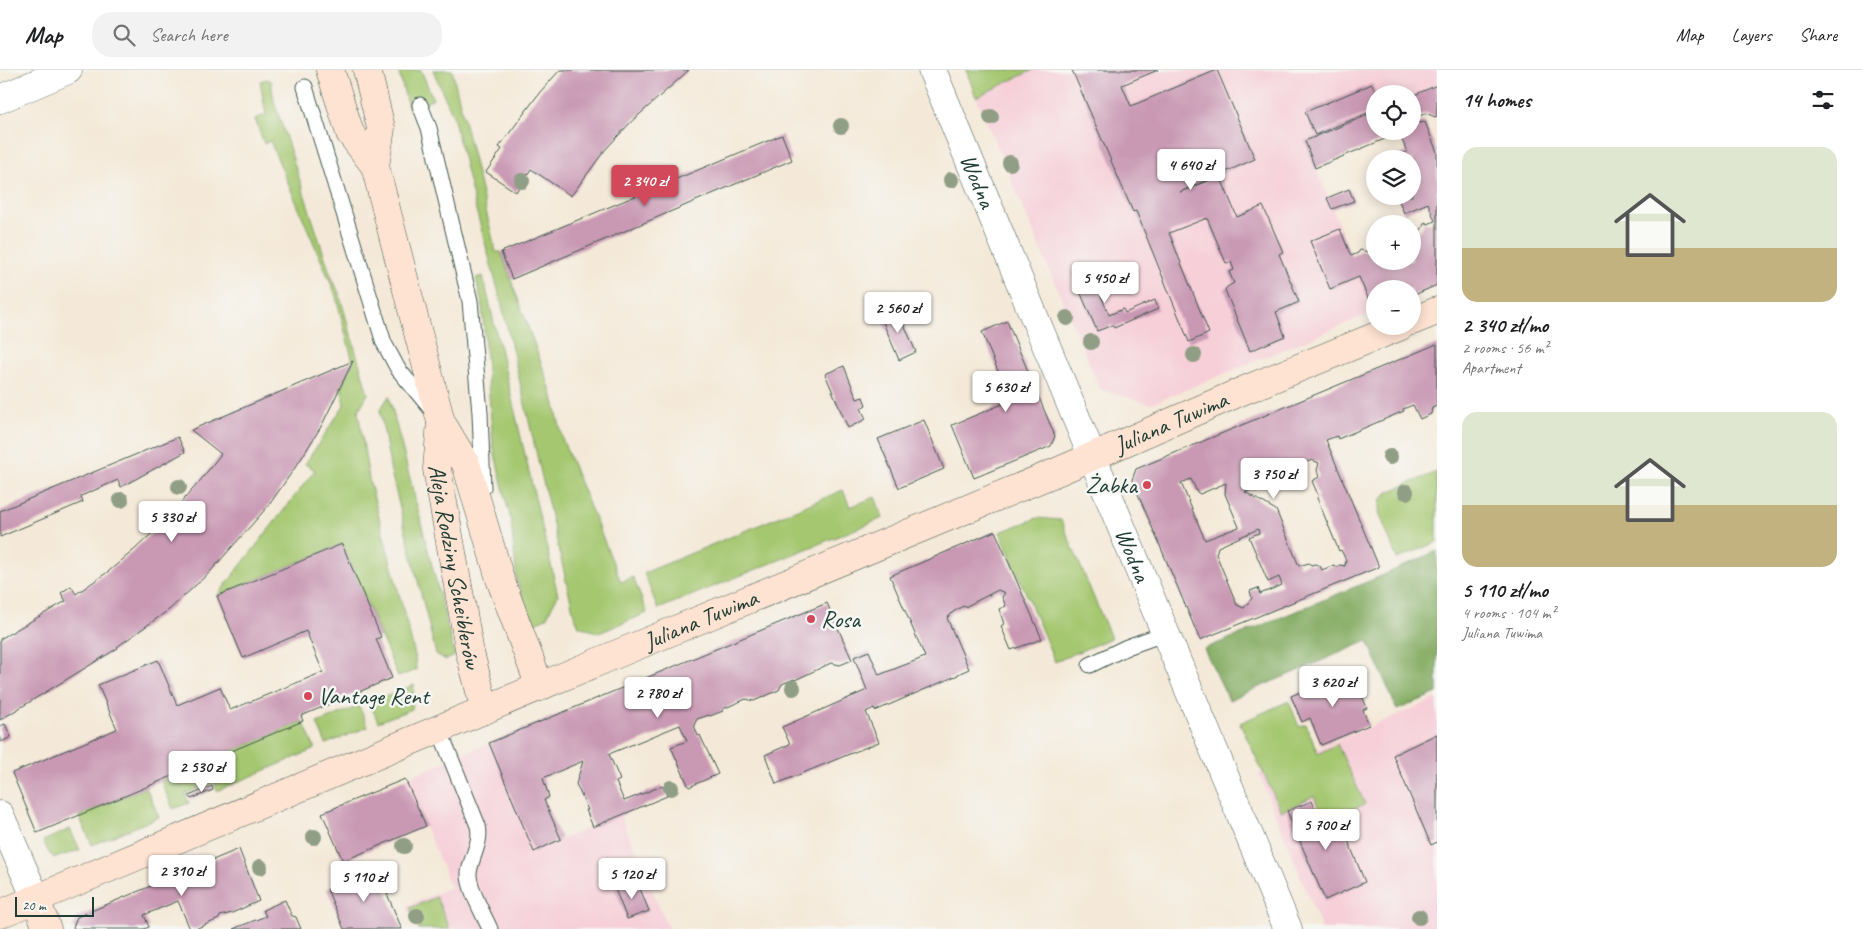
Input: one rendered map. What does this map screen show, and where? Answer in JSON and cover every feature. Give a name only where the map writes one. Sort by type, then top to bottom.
[{"type":"street","points":[[0,98],[68,70]]},
{"type":"street","name":"Aleja Rodziny Scheiblerów","points":[[330,70],[350,133],[375,166],[441,422],[466,464],[500,579],[540,687]]},
{"type":"street","name":"Aleja Rodziny Scheiblerów","points":[[367,70],[381,128],[375,166]]},
{"type":"street","name":"Wodna","points":[[932,70],[1288,929]]},
{"type":"street","points":[[1421,318],[1437,311]]},
{"type":"street","name":"Juliana Tuwima","points":[[0,914],[1092,456],[1246,389],[1379,335]]},
{"type":"street","name":"Aleja Rodziny Scheiblerów","points":[[441,422],[437,469],[470,653],[485,710]]},
{"type":"street","points":[[0,815],[47,929]]},
{"type":"lane","points":[[306,87],[384,343],[398,369],[441,422]]},
{"type":"lane","points":[[420,105],[429,128],[470,301],[480,413],[484,529]]},
{"type":"lane","points":[[1090,665],[1127,647],[1166,633]]},
{"type":"lane","points":[[439,729],[478,826],[480,836],[470,873],[471,884],[490,929]]},
{"type":"shaded area","points":[[1033,70],[1437,70],[1437,85],[1421,92],[1421,85],[1366,85],[1366,116],[1305,141],[1366,292],[1366,315],[1151,404],[1100,389],[976,97]]},
{"type":"shaded area","points":[[1437,698],[1437,929],[1322,929],[1259,774]]},
{"type":"shaded area","points":[[489,743],[534,851],[620,815],[669,929],[416,929],[407,906],[451,887],[405,779]]},
{"type":"green space","points":[[398,70],[421,70],[433,99],[409,110]]},
{"type":"green space","points":[[433,70],[452,70],[496,252],[501,252],[553,396],[563,441],[621,582],[633,577],[647,613],[599,633],[579,626],[574,615],[501,301],[453,116]]},
{"type":"green space","points":[[966,70],[1033,70],[976,97]]},
{"type":"green space","points":[[267,79],[271,81],[274,101],[330,273],[339,293],[368,394],[358,411],[369,479],[415,655],[416,670],[398,677],[342,544],[217,596],[315,470],[305,464],[344,405],[341,387],[353,362],[335,293],[270,141],[264,144],[255,119],[266,115],[260,81]]},
{"type":"green space","points":[[483,276],[558,595],[546,618],[533,624],[517,581],[511,521],[493,446],[482,305],[476,278]]},
{"type":"green space","points":[[389,396],[455,656],[446,660],[436,654],[391,472],[380,410]]},
{"type":"green space","points":[[1437,472],[1437,542],[1397,559],[1379,512],[1381,500],[1388,492]]},
{"type":"green space","points":[[843,490],[850,507],[875,497],[883,518],[658,609],[644,573]]},
{"type":"green space","points":[[1037,518],[1061,520],[1111,638],[1055,662],[1000,532]]},
{"type":"green space","points":[[1437,551],[1437,693],[1397,710],[1368,641],[1229,700],[1204,649]]},
{"type":"green space","points":[[414,685],[412,709],[378,722],[370,703]]},
{"type":"green space","points":[[1289,701],[1299,727],[1306,724],[1318,754],[1337,744],[1365,804],[1324,821],[1314,796],[1281,811],[1240,723]]},
{"type":"green space","points":[[359,706],[368,727],[326,744],[317,723]]},
{"type":"green space","points":[[303,721],[315,749],[217,791],[214,782],[185,794],[189,803],[173,809],[161,781]]},
{"type":"green space","points":[[146,787],[159,817],[92,845],[79,816]]},
{"type":"green space","points":[[70,829],[80,850],[55,858],[49,853],[43,841]]},
{"type":"green space","points":[[436,897],[450,929],[419,929],[410,908]]},
{"type":"building","points":[[560,70],[689,70],[630,123],[605,150],[571,196],[531,169],[516,192],[486,172],[502,149],[499,147],[540,92]]},
{"type":"building","points":[[1072,70],[1158,70],[1122,85],[1131,106],[1217,70],[1255,159],[1180,192],[1220,176],[1237,217],[1263,206],[1283,252],[1279,254],[1299,302],[1276,312],[1285,336],[1250,351],[1225,290],[1234,283],[1229,272],[1234,270],[1231,262],[1226,263],[1207,218],[1169,233],[1209,333],[1189,342],[1136,211],[1133,212]]},
{"type":"building","points":[[1437,85],[1437,116],[1426,113],[1421,115],[1421,92]]},
{"type":"building","points":[[1366,87],[1366,114],[1315,135],[1305,112]]},
{"type":"building","points":[[1366,116],[1366,140],[1382,140],[1315,168],[1305,141]]},
{"type":"building","points":[[1425,122],[1437,152],[1437,285],[1421,292],[1421,280],[1366,280],[1366,293],[1359,277],[1330,289],[1310,241],[1340,229],[1351,256],[1360,250],[1366,251],[1366,270],[1421,270],[1421,230],[1425,222],[1428,224],[1435,221],[1428,203],[1404,213],[1401,205],[1421,205],[1421,150],[1406,150],[1402,140],[1421,140],[1421,123]]},
{"type":"building","points":[[782,135],[792,160],[512,279],[501,252]]},
{"type":"building","points":[[1349,189],[1354,201],[1332,209],[1327,198]]},
{"type":"building","points":[[1089,267],[1109,315],[1123,309],[1125,313],[1155,300],[1158,309],[1114,328],[1113,325],[1097,331],[1072,273]]},
{"type":"building","points":[[897,308],[916,352],[899,360],[880,315]]},
{"type":"building","points":[[1007,321],[1055,436],[1051,446],[974,478],[952,425],[1010,401],[982,332]]},
{"type":"building","points":[[1437,344],[1437,406],[1432,408],[1431,414],[1420,419],[1413,405],[1403,409],[1404,411],[1338,439],[1337,436],[1326,440],[1379,567],[1200,640],[1132,480],[1136,469]],"holes":[[[1312,460],[1319,463],[1317,470],[1319,477],[1312,481],[1339,551],[1341,550],[1346,560],[1345,566],[1340,565],[1336,567],[1334,565],[1322,570],[1320,566],[1315,564],[1311,565],[1309,563],[1299,566],[1276,510],[1245,492],[1255,488],[1260,482]],[[1191,479],[1197,492],[1200,494],[1226,483],[1225,494],[1239,527],[1205,540],[1181,483]],[[1258,529],[1259,533],[1249,537],[1268,582],[1279,577],[1282,585],[1260,594],[1258,588],[1250,591],[1252,598],[1244,608],[1237,605],[1216,554],[1218,547]]]},
{"type":"building","points":[[353,361],[322,425],[301,459],[269,505],[210,572],[170,609],[118,648],[0,720],[0,639],[66,601],[61,593],[71,586],[76,594],[109,571],[165,521],[221,454],[191,430]]},
{"type":"building","points":[[844,366],[857,399],[863,397],[866,405],[861,408],[866,419],[848,428],[825,374]]},
{"type":"building","points":[[924,420],[944,469],[899,488],[878,439]]},
{"type":"building","points":[[178,437],[185,452],[121,487],[118,480],[81,496],[83,502],[0,537],[0,511]]},
{"type":"building","points":[[995,531],[1042,639],[1011,650],[1001,626],[1004,624],[999,609],[1006,606],[1002,597],[1005,593],[998,590],[965,607],[963,606],[947,618],[969,669],[875,711],[874,708],[866,712],[879,742],[776,784],[765,755],[790,744],[782,727],[867,690],[854,657],[869,651],[879,675],[925,657],[890,576]]},
{"type":"building","name":"Vantage Rent","points":[[342,544],[381,637],[376,639],[392,678],[301,716],[303,721],[37,833],[12,773],[117,729],[98,685],[158,660],[177,705],[220,687],[230,710],[323,672],[306,631],[243,658],[217,596]]},
{"type":"building","points":[[827,603],[852,660],[840,665],[831,663],[782,684],[779,690],[754,701],[746,699],[723,709],[723,711],[697,719],[694,725],[698,736],[700,735],[718,774],[689,787],[671,747],[687,741],[680,725],[609,754],[620,780],[616,782],[624,801],[662,786],[667,796],[593,827],[586,810],[588,810],[576,784],[583,761],[557,772],[543,778],[549,797],[544,800],[561,839],[534,852],[489,743]]},
{"type":"building","points":[[1349,672],[1358,694],[1361,693],[1367,708],[1363,710],[1369,725],[1321,745],[1310,718],[1302,722],[1291,696]]},
{"type":"building","points":[[5,724],[11,737],[1,742],[0,726]]},
{"type":"building","points":[[1437,734],[1437,842],[1431,845],[1393,755]]},
{"type":"building","points":[[405,779],[426,826],[343,861],[322,813]]},
{"type":"building","points":[[212,786],[213,790],[191,799],[189,796]]},
{"type":"building","points":[[1312,801],[1322,826],[1339,819],[1365,882],[1325,900],[1287,811]]},
{"type":"building","points":[[239,849],[259,901],[232,913],[220,916],[219,919],[195,929],[190,929],[178,901],[144,915],[149,927],[144,929],[74,929],[73,927],[77,917]]},
{"type":"building","points":[[376,868],[402,929],[344,929],[327,889]]},
{"type":"building","points":[[637,881],[649,911],[627,919],[615,889]]},
{"type":"building","points":[[285,900],[292,916],[296,917],[301,929],[233,929],[266,916],[263,910]]},
{"type":"place","name":"Żabka","points":[[1147,485]]},
{"type":"place","name":"Rosa","points":[[811,619]]},
{"type":"place","name":"Vantage Rent","points":[[308,696]]}]
